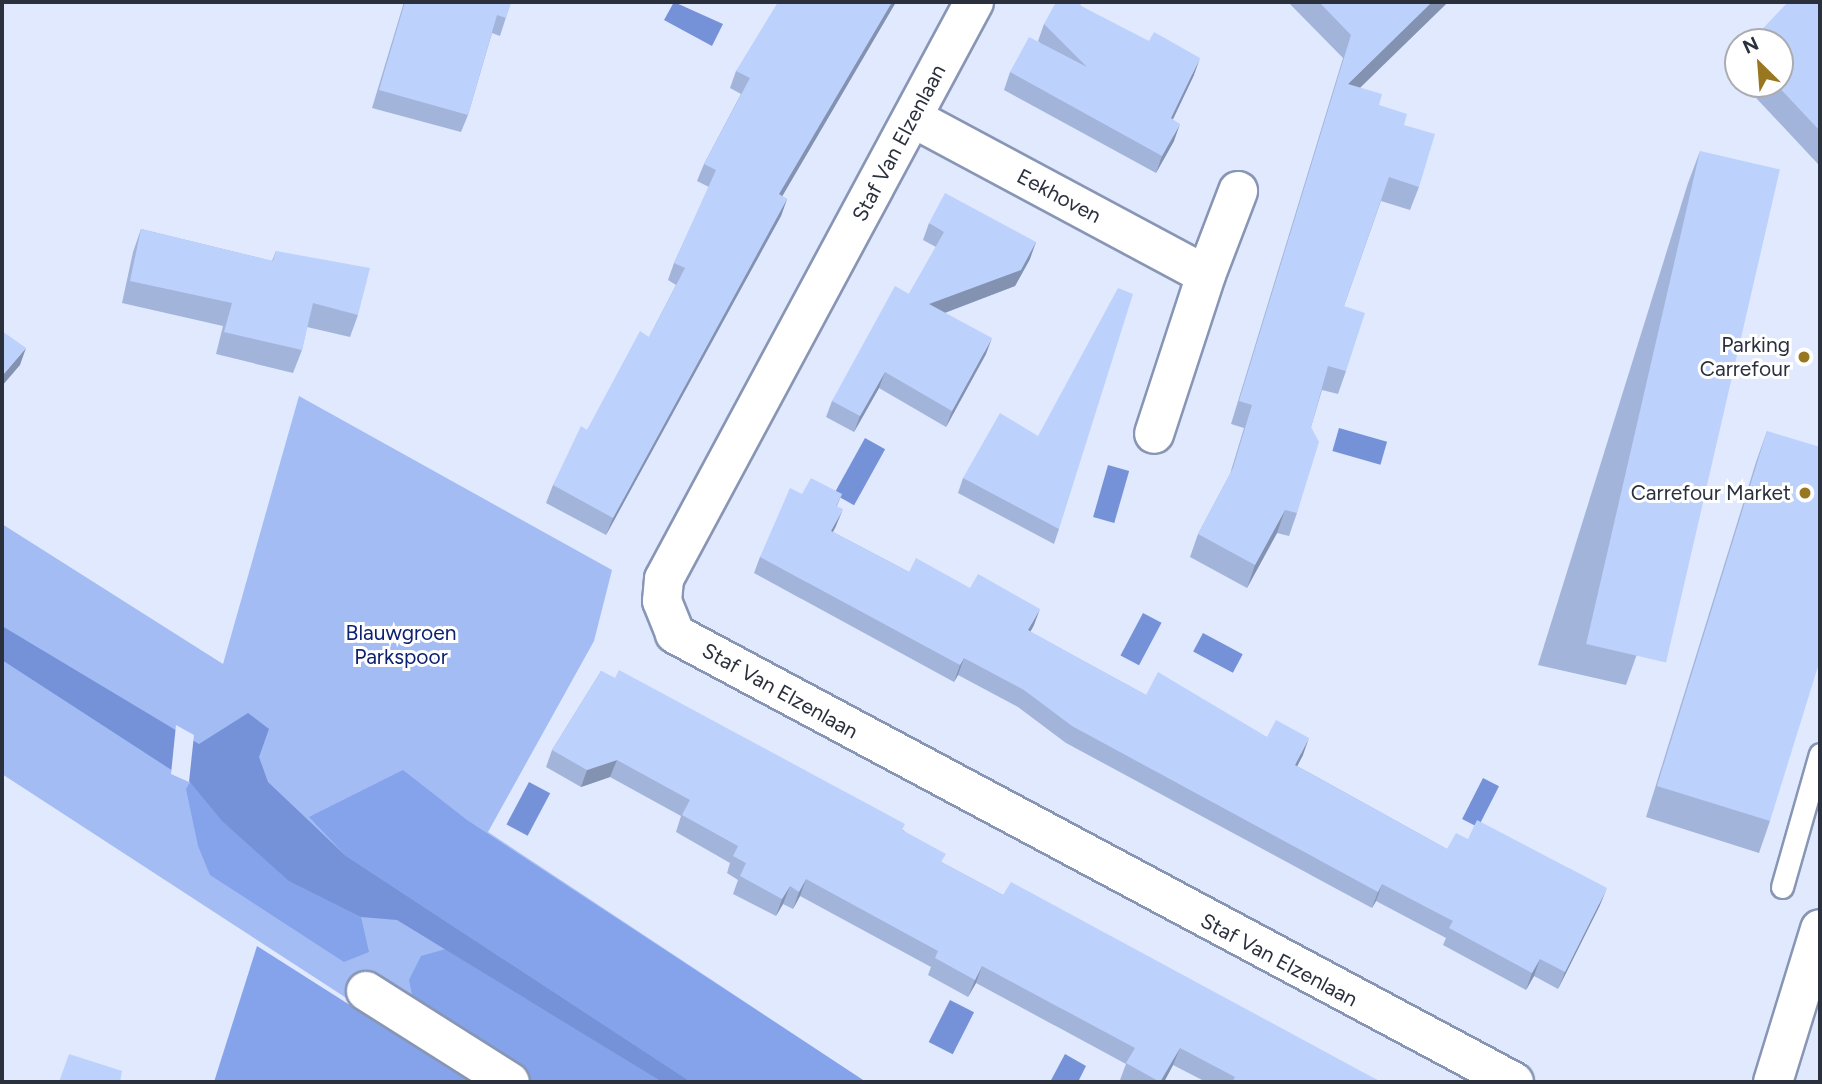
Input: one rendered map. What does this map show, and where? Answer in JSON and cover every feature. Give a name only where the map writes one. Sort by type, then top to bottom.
[{"type":"street","name":"Staf Van Elzenlaan","points":[[974,2],[664,579],[662,601],[676,634],[1514,1082]]},
{"type":"street","name":"Eekhoven","points":[[913,118],[1206,275]]},
{"type":"street","points":[[1154,434],[1206,275],[1238,191]]},
{"type":"street","points":[[1777,1068],[1820,929]]},
{"type":"street","points":[[366,990],[510,1082]]},
{"type":"lane","points":[[1782,887],[1820,754]]},
{"type":"green space","name":"Blauwgroen Parkspoor","points":[[299,396],[612,570],[594,641],[488,832],[866,1082],[510,1082],[351,1001],[2,774],[2,524],[223,664]]},
{"type":"shaded area","points":[[674,2],[723,24],[712,46],[664,20]]},
{"type":"shaded area","points":[[1339,428],[1387,442],[1380,465],[1332,451]]},
{"type":"shaded area","points":[[865,438],[885,449],[854,505],[834,494]]},
{"type":"shaded area","points":[[1108,465],[1129,471],[1114,523],[1093,517]]},
{"type":"shaded area","points":[[1143,613],[1162,623],[1139,665],[1120,655]]},
{"type":"shaded area","points":[[2,626],[199,744],[248,713],[269,729],[259,757],[268,782],[346,856],[691,1082],[662,1082],[397,920],[361,917],[289,881],[222,821],[190,782],[2,660]]},
{"type":"shaded area","points":[[1203,633],[1243,654],[1233,673],[1193,652]]},
{"type":"shaded area","points":[[403,770],[467,820],[866,1082],[691,1082],[346,856],[309,817]]},
{"type":"shaded area","points":[[1483,778],[1499,786],[1478,827],[1462,819]]},
{"type":"shaded area","points":[[190,782],[246,841],[361,917],[369,952],[344,962],[210,875],[198,846],[186,789]]},
{"type":"shaded area","points":[[529,782],[550,793],[528,836],[506,824]]},
{"type":"shaded area","points":[[257,946],[471,1082],[214,1082]]},
{"type":"shaded area","points":[[446,949],[662,1082],[525,1082],[413,999],[409,980],[421,956]]},
{"type":"shaded area","points":[[950,1000],[974,1012],[953,1054],[929,1042]]},
{"type":"shaded area","points":[[1065,1054],[1086,1066],[1078,1082],[1050,1082]]},
{"type":"pier","points":[[176,725],[194,735],[189,782],[171,774]]},
{"type":"building","points":[[405,2],[511,2],[506,18],[497,15],[468,115],[379,90]]},
{"type":"building","points":[[778,2],[892,2],[779,194],[787,199],[613,518],[553,485],[581,426],[587,430],[640,331],[649,337],[685,268],[674,263],[716,170],[704,164],[750,78],[736,71]]},
{"type":"building","points":[[1056,2],[1080,2],[1081,6],[1149,41],[1154,32],[1200,58],[1171,118],[1180,124],[1162,156],[1010,72],[1029,37],[1087,67],[1044,24]]},
{"type":"building","points":[[1319,2],[1432,2],[1348,84],[1382,94],[1379,105],[1407,114],[1404,125],[1435,134],[1419,187],[1389,177],[1344,306],[1365,313],[1346,371],[1328,366],[1311,427],[1319,442],[1297,513],[1285,510],[1255,565],[1198,534],[1233,468],[1252,405],[1239,401],[1351,35]]},
{"type":"building","points":[[1788,2],[1820,2],[1820,131],[1789,98],[1794,98],[1794,28],[1763,28]]},
{"type":"building","points":[[1700,151],[1780,169],[1666,662],[1586,644]]},
{"type":"building","points":[[945,193],[1036,242],[1021,270],[929,304],[992,338],[952,411],[885,372],[860,416],[832,401],[895,286],[909,294],[944,232],[929,223]]},
{"type":"building","points":[[141,229],[273,261],[276,251],[370,268],[358,315],[313,303],[302,350],[224,332],[232,303],[130,281]]},
{"type":"building","points":[[1118,288],[1133,294],[1059,529],[963,478],[1000,413],[1038,436]]},
{"type":"building","points":[[2,331],[26,348],[2,376]]},
{"type":"building","points":[[1767,431],[1820,447],[1820,660],[1770,821],[1657,786]]},
{"type":"building","points":[[811,478],[842,494],[836,506],[843,509],[831,531],[909,572],[916,558],[970,588],[978,574],[1040,609],[1028,630],[1146,695],[1158,672],[1267,737],[1276,720],[1309,738],[1295,765],[1447,849],[1456,833],[1468,839],[1477,820],[1607,888],[1565,972],[1540,959],[1532,973],[1449,928],[1453,921],[1382,884],[1378,892],[1072,726],[1024,690],[964,658],[960,665],[760,557],[790,488],[802,494]]},
{"type":"building","points":[[619,670],[905,824],[902,830],[946,854],[941,862],[1003,895],[1011,882],[1381,1082],[1232,1082],[1235,1077],[1180,1048],[1160,1082],[1126,1063],[1135,1048],[982,966],[975,980],[935,958],[938,951],[806,879],[799,892],[790,886],[782,899],[740,876],[746,863],[733,856],[738,846],[682,815],[690,800],[617,760],[587,770],[552,750],[601,671],[615,678]]},
{"type":"building","points":[[69,1054],[122,1071],[120,1082],[59,1082]]},
{"type":"place","name":"Parking Carrefour","points":[[1804,357]]},
{"type":"place","name":"Carrefour Market","points":[[1805,493]]}]
